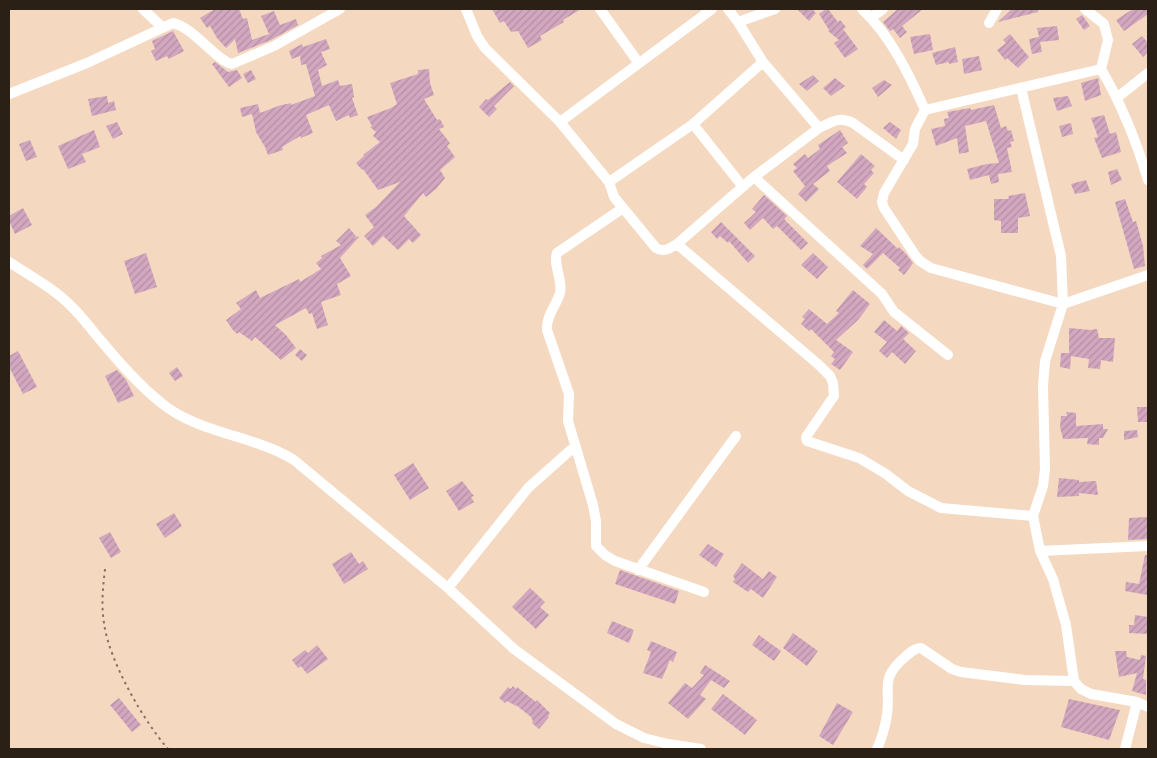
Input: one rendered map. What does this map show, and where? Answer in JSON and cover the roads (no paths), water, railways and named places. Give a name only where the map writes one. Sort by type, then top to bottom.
[{"type":"street","points":[[143,9],[162,27]]},
{"type":"street","points":[[9,94],[87,64],[173,23],[203,42],[224,61],[232,64],[274,46],[340,9]]},
{"type":"street","points":[[466,9],[484,48],[560,122],[609,182],[614,197],[656,248],[661,251],[677,244],[754,177],[819,128],[839,119],[845,119],[853,123],[904,160]]},
{"type":"street","points":[[600,9],[638,62]]},
{"type":"street","points":[[560,122],[638,62],[712,9]]},
{"type":"street","points":[[728,9],[763,62],[819,128]]},
{"type":"street","points":[[738,22],[775,9]]},
{"type":"street","points":[[862,9],[871,18],[908,70],[925,110]]},
{"type":"street","points":[[871,18],[884,9]]},
{"type":"street","points":[[989,23],[997,9]]},
{"type":"street","points":[[1085,9],[1104,24],[1108,40],[1101,69],[1118,97],[1137,142],[1148,180]]},
{"type":"street","points":[[609,182],[693,124],[763,62]]},
{"type":"street","points":[[1101,69],[925,110],[915,129],[913,144],[884,193],[882,202],[888,215],[920,261],[931,268],[1063,304],[1148,275]]},
{"type":"street","points":[[1118,97],[1148,73]]},
{"type":"street","points":[[1021,88],[1061,256],[1063,304],[1046,362],[1043,386],[1045,470],[1043,486],[1033,516],[1040,551],[1053,579],[1066,625],[1074,681],[1081,689],[1091,694],[1136,702],[1148,707]]},
{"type":"street","points":[[693,124],[743,187]]},
{"type":"street","points":[[754,177],[882,294],[894,312],[948,355]]},
{"type":"street","points":[[623,208],[561,250],[556,257],[560,291],[548,319],[546,330],[569,394],[568,421],[574,447],[593,505],[596,521],[596,546],[615,561],[704,592]]},
{"type":"street","points":[[677,244],[830,376],[833,383],[834,396],[806,437],[807,441],[859,458],[886,474],[908,491],[941,508],[1033,516]]},
{"type":"street","points":[[9,262],[69,304],[153,397],[170,410],[193,422],[278,452],[294,460],[448,588],[514,649],[616,724],[644,738],[701,749]]},
{"type":"street","points":[[638,570],[736,436]]},
{"type":"street","points":[[448,588],[528,488],[574,447]]},
{"type":"street","points":[[1040,551],[1148,546]]},
{"type":"street","points":[[877,749],[887,713],[886,692],[889,677],[895,666],[916,648],[921,648],[952,669],[961,672],[1025,680],[1074,681]]},
{"type":"street","points":[[1125,749],[1136,702]]}]
